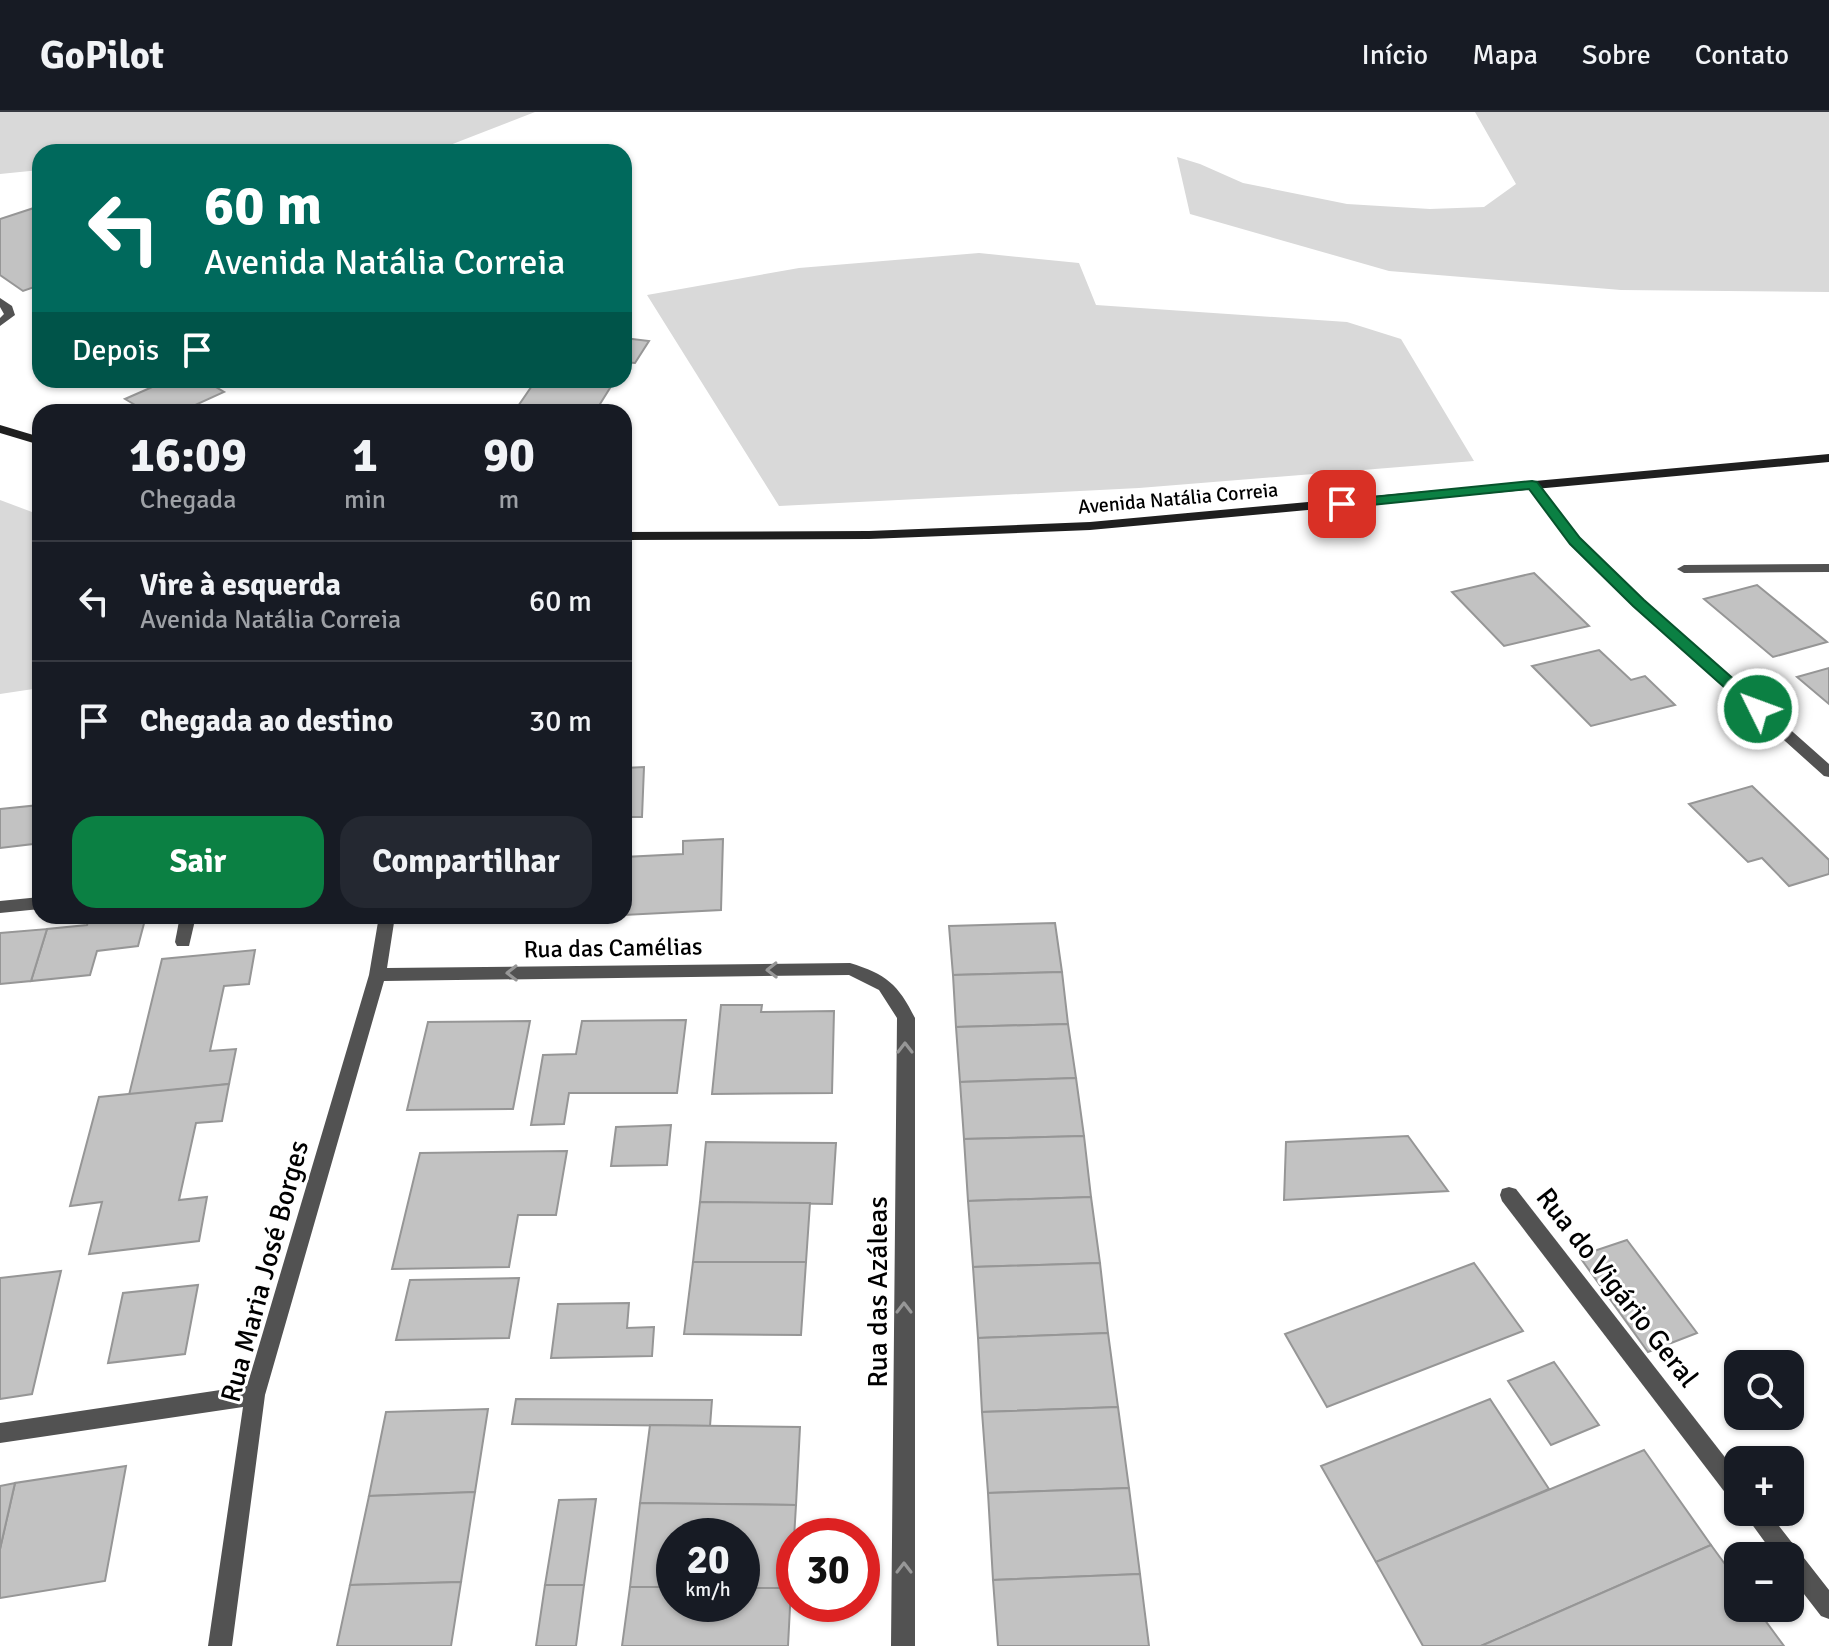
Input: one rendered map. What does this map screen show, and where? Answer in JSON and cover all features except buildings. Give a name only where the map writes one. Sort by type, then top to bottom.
[{"type":"street","points":[[0,301],[8,308],[10,315],[0,323]]},
{"type":"street","points":[[0,429],[32,439]]},
{"type":"street","name":"Avenida Natália Correia","points":[[632,536],[869,535],[1090,526],[1829,458]]},
{"type":"street","points":[[1532,485],[1575,541],[1639,603],[1829,772]]},
{"type":"street","points":[[1684,569],[1829,568]]},
{"type":"street","points":[[0,907],[32,904]]},
{"type":"street","points":[[183,942],[186,924]]},
{"type":"street","name":"Rua Maria José Borges","points":[[220,1646],[255,1395],[377,975],[386,924]]},
{"type":"street","name":"Rua das Camélias","points":[[377,975],[850,969]]},
{"type":"street","name":"Rua das Azáleas","points":[[850,969],[876,977],[894,992],[906,1018],[903,1646]]},
{"type":"street","name":"Rua do Vigário Geral","points":[[1509,1195],[1724,1473]]},
{"type":"street","points":[[0,1433],[255,1395]]},
{"type":"street","points":[[1765,1526],[1777,1542]]},
{"type":"street","points":[[1804,1576],[1829,1608]]},
{"type":"shaded area","points":[[0,112],[535,112],[453,144],[32,144],[32,171],[0,174]]},
{"type":"shaded area","points":[[1475,112],[1829,112],[1829,292],[1621,290],[1389,271],[1190,214],[1177,157],[1243,183],[1347,204],[1430,209],[1484,207],[1516,184]]},
{"type":"shaded area","points":[[979,253],[1079,263],[1096,305],[1347,322],[1401,339],[1474,461],[1139,488],[779,506],[647,295],[799,268]]},
{"type":"shaded area","points":[[0,500],[32,512],[32,689],[0,694]]},
{"type":"route","points":[[1342,504],[1532,485],[1575,541],[1758,709]]}]
